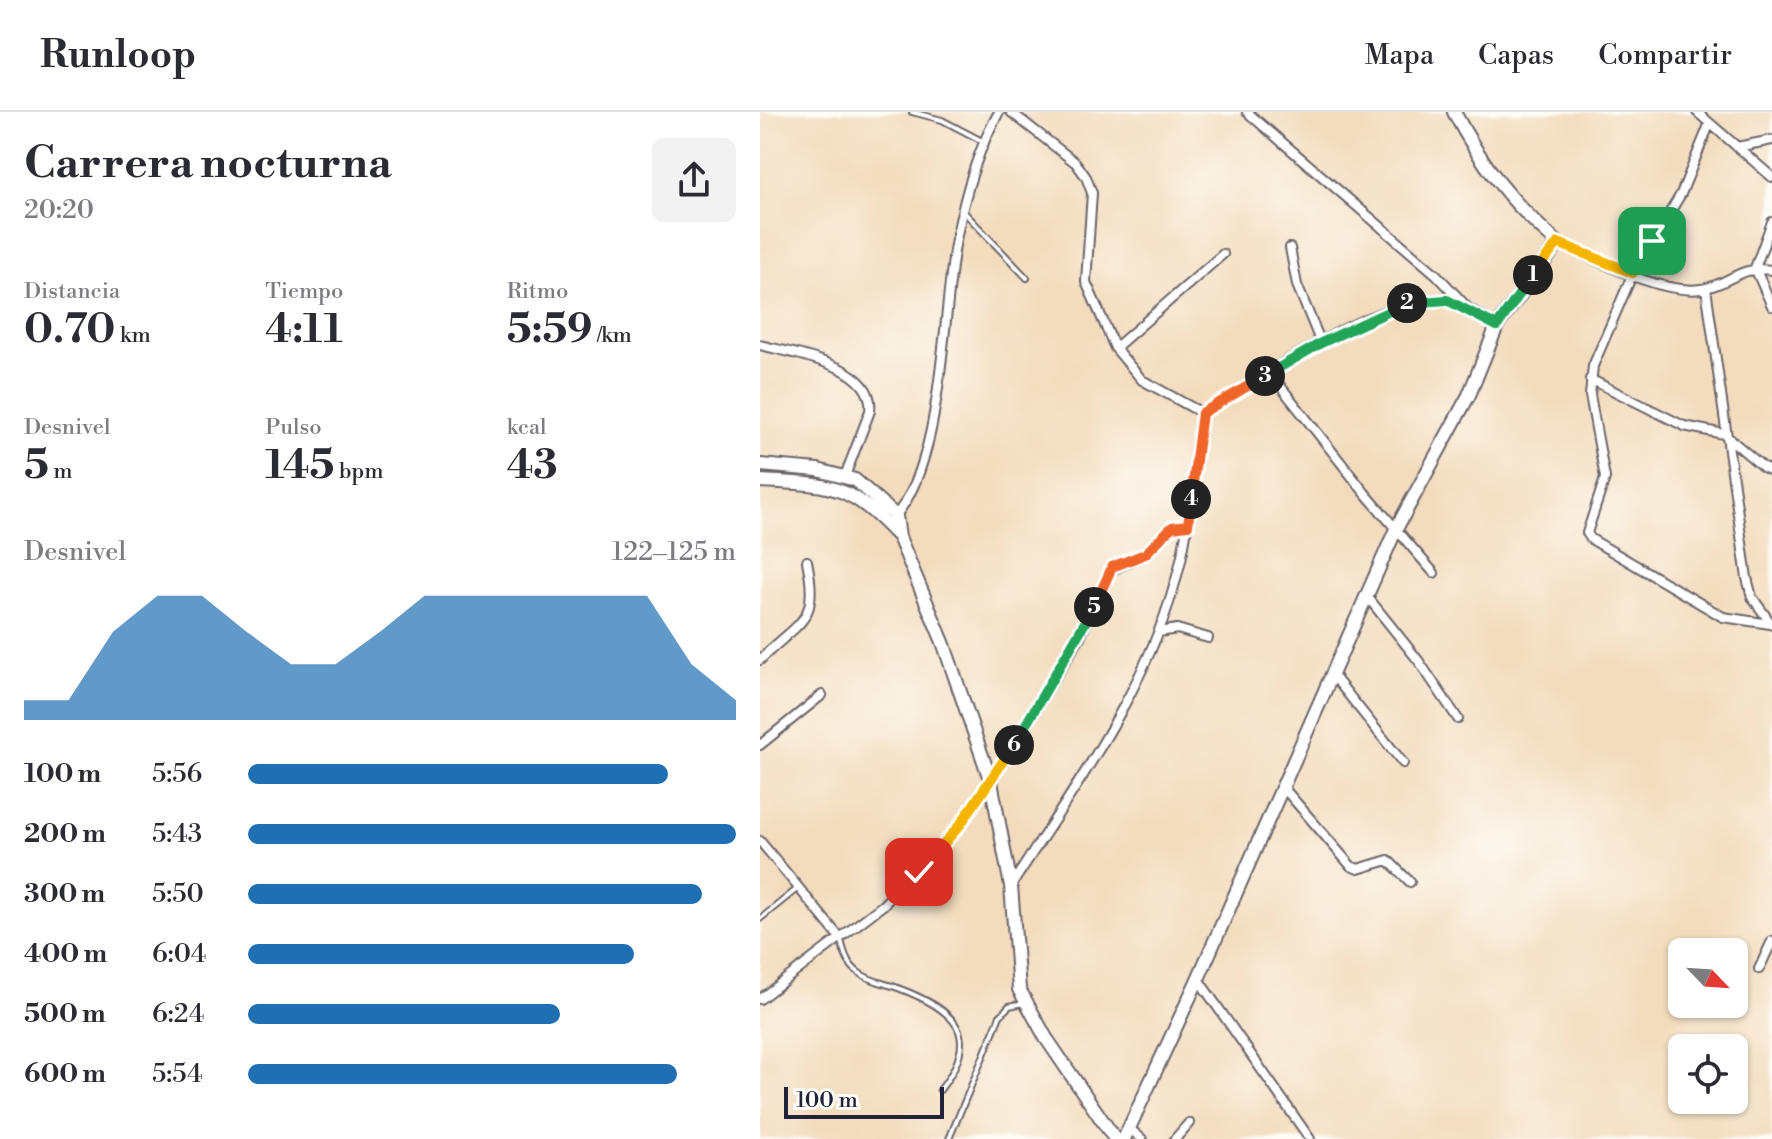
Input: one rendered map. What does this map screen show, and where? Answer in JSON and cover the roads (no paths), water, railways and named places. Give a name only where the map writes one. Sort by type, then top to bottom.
[{"type":"street","points":[[891,520],[913,485],[928,440],[963,211],[984,142],[999,112]]},
{"type":"street","points":[[1011,112],[1076,163],[1086,177],[1092,193],[1086,282],[1115,348],[1142,380],[1202,413]]},
{"type":"street","points":[[1247,112],[1437,275],[1467,308]]},
{"type":"street","points":[[1454,112],[1483,164],[1506,194],[1558,243],[1674,288],[1706,288],[1742,270],[1772,270]]},
{"type":"street","points":[[1697,112],[1772,177]]},
{"type":"street","points":[[1709,125],[1681,194],[1633,273],[1590,379],[1605,478],[1587,529],[1591,539],[1723,617],[1771,625]]},
{"type":"street","points":[[1737,147],[1772,140]]},
{"type":"street","points":[[1772,222],[1755,268],[1772,306]]},
{"type":"street","points":[[1142,1139],[1127,1134],[1396,529],[1469,395],[1497,326],[1558,243]]},
{"type":"street","points":[[1290,248],[1297,285],[1321,343]]},
{"type":"street","points":[[1115,348],[1223,254]]},
{"type":"street","points":[[1706,288],[1724,434],[1747,578],[1752,597],[1771,625]]},
{"type":"street","points":[[1202,413],[1321,343],[1408,303],[1447,300],[1497,326]]},
{"type":"street","points":[[760,345],[836,368],[865,384],[872,400],[870,411],[845,476]]},
{"type":"street","points":[[1270,373],[1434,573]]},
{"type":"street","points":[[1590,379],[1684,426],[1724,434],[1772,471]]},
{"type":"street","points":[[1011,886],[1116,721],[1159,632],[1180,565],[1188,525],[1202,413]]},
{"type":"street","points":[[761,464],[845,476],[869,490],[891,520],[943,642],[991,782],[1011,886],[1017,975],[1025,1003],[1115,1139]]},
{"type":"street","points":[[760,481],[842,489],[891,520]]},
{"type":"street","points":[[760,999],[883,905],[919,872],[991,782],[1080,637],[1110,571],[1145,554],[1172,527],[1188,525]]},
{"type":"street","points":[[760,660],[808,614],[813,590],[807,561]]},
{"type":"street","points":[[1366,595],[1418,660],[1458,719]]},
{"type":"street","points":[[1159,632],[1177,629],[1208,638]]},
{"type":"street","points":[[1332,674],[1403,763]]},
{"type":"street","points":[[760,745],[822,695]]},
{"type":"street","points":[[1282,786],[1351,866],[1358,869],[1388,860],[1410,882]]},
{"type":"street","points":[[760,841],[840,938]]},
{"type":"street","points":[[1759,969],[1772,941]]},
{"type":"street","points":[[1198,979],[1310,1139]]},
{"type":"street","points":[[1175,1139],[1189,1123]]},
{"type":"lane","points":[[912,112],[942,120],[984,142]]},
{"type":"lane","points":[[963,211],[1027,278]]},
{"type":"lane","points":[[760,919],[799,887]]},
{"type":"lane","points":[[840,938],[850,964],[859,973],[914,994],[956,1026],[964,1040],[962,1055],[940,1090]]},
{"type":"lane","points":[[949,1139],[1000,1016],[1009,1006],[1025,1003]]}]
